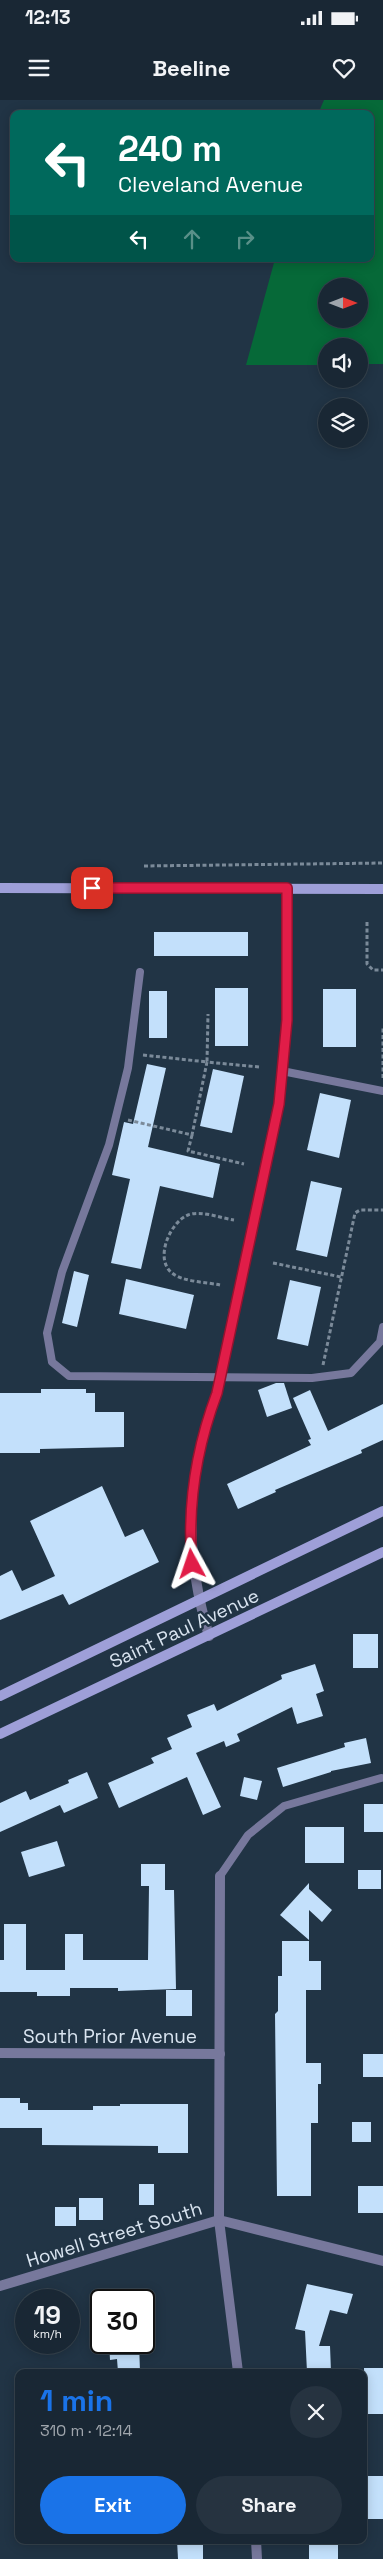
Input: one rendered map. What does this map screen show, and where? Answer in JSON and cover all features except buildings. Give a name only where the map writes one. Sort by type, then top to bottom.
[{"type":"main road","points":[[1,888],[383,889]]},
{"type":"main road","name":"Saint Paul Avenue","points":[[0,1696],[383,1511]]},
{"type":"main road","name":"Saint Paul Avenue","points":[[0,1734],[383,1552]]},
{"type":"street","points":[[208,1636],[198,1600],[190,1544],[190,1502],[195,1467],[205,1426],[217,1393],[275,1130],[287,1020],[287,888]]},
{"type":"street","points":[[220,1876],[220,2220],[238,2369]]},
{"type":"street","name":"South Prior Avenue","points":[[0,2053],[220,2054]]},
{"type":"street","name":"Howell Street South","points":[[0,2286],[220,2220],[383,2261]]},
{"type":"street","points":[[256,2544],[257,2559]]},
{"type":"lane","points":[[140,972],[130,1053],[109,1145],[62,1272],[47,1333],[52,1362],[70,1376],[321,1377],[351,1372],[380,1342],[383,1328]]},
{"type":"lane","points":[[282,1071],[383,1091]]},
{"type":"lane","points":[[220,1876],[248,1835],[284,1806],[381,1778]]},
{"type":"path","points":[[144,866],[383,863]]},
{"type":"path","points":[[366,922],[367,964],[373,970],[383,970]]},
{"type":"path","points":[[208,1014],[207,1062],[188,1151],[244,1164]]},
{"type":"path","points":[[383,1026],[383,1091]]},
{"type":"path","points":[[130,1053],[259,1067]]},
{"type":"path","points":[[115,1118],[192,1134]]},
{"type":"path","points":[[321,1377],[355,1214],[360,1210],[383,1210]]},
{"type":"path","points":[[220,1285],[171,1273],[166,1265],[166,1241],[170,1230],[189,1215],[199,1214],[234,1220]]},
{"type":"path","points":[[273,1262],[342,1277]]},
{"type":"green space","points":[[324,100],[383,100],[383,364],[368,364],[368,338],[318,338],[318,365],[246,365],[274,262],[374,262],[374,110],[320,110]]},
{"type":"route","points":[[92,888],[287,888],[287,1020],[279,1104],[275,1130],[217,1393],[205,1426],[195,1467],[190,1502],[192,1564]]}]
